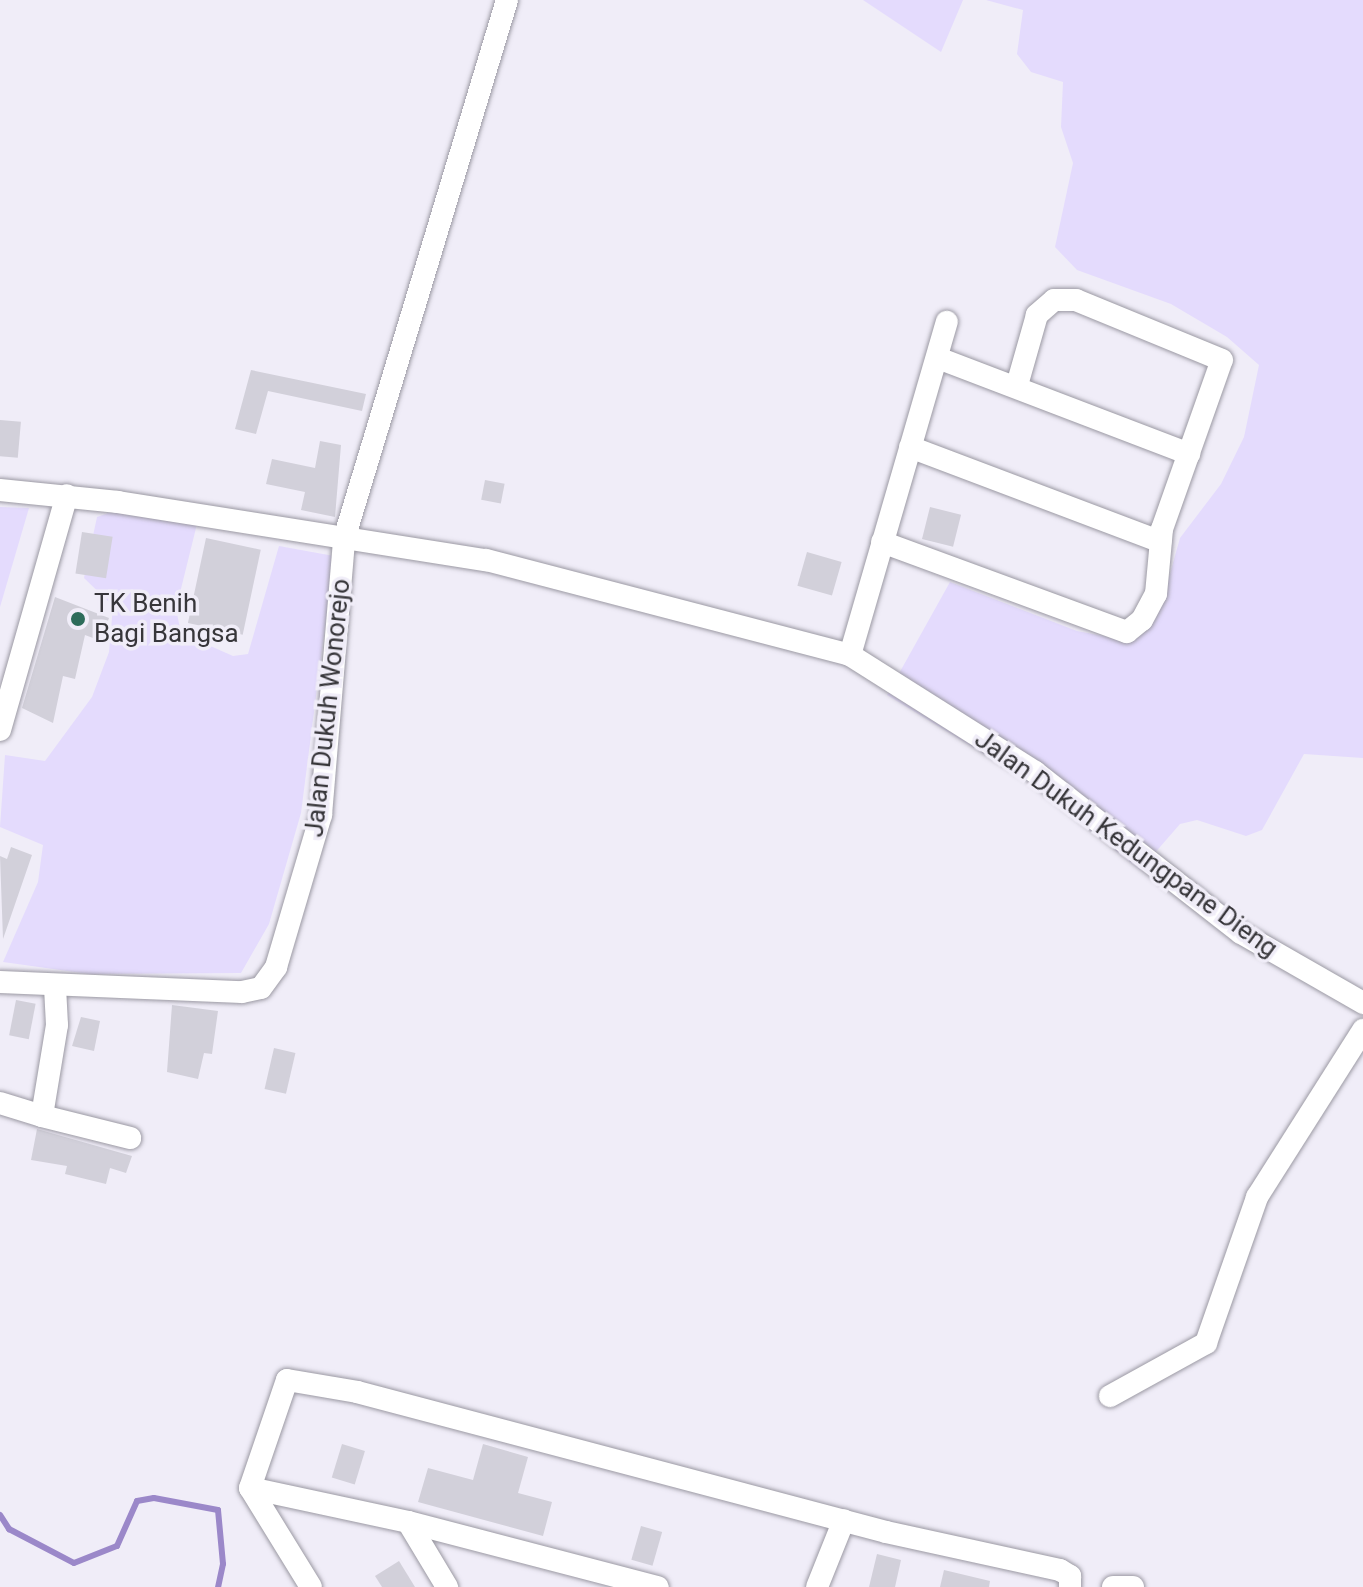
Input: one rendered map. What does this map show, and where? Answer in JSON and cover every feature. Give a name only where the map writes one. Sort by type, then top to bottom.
[{"type":"street","name":"Jalan Dukuh Wonorejo","points":[[0,982],[55,987],[242,992],[261,988],[276,967],[321,815],[344,539],[507,0]]},
{"type":"street","points":[[882,542],[1127,632],[1156,594],[1161,542],[1189,454],[1223,369],[1210,353],[1076,300],[1054,300],[1037,315],[1017,385]]},
{"type":"street","points":[[0,490],[67,495],[486,560],[850,655],[947,322]]},
{"type":"street","points":[[938,358],[1017,385],[1189,454]]},
{"type":"street","points":[[910,447],[1161,542]]},
{"type":"street","points":[[0,730],[67,495]]},
{"type":"street","name":"Jalan Dukuh Kedungpane Dieng","points":[[850,655],[1035,772],[1241,933],[1363,1003]]},
{"type":"street","points":[[42,1116],[57,1025],[55,987]]},
{"type":"street","points":[[1110,1396],[1206,1343],[1257,1197],[1363,1030]]},
{"type":"street","points":[[0,1103],[130,1138]]},
{"type":"street","points":[[250,1488],[287,1380],[357,1392],[844,1520],[1060,1570],[1070,1576],[1070,1587]]},
{"type":"street","points":[[250,1488],[408,1522],[658,1587]]},
{"type":"street","points":[[250,1488],[311,1587]]},
{"type":"street","points":[[817,1587],[844,1520]]},
{"type":"street","points":[[408,1522],[447,1587]]},
{"type":"street","points":[[1113,1587],[1133,1587]]},
{"type":"shaded area","points":[[863,0],[963,0],[941,52]]},
{"type":"shaded area","points":[[986,0],[1363,0],[1363,758],[1304,754],[1262,830],[1246,836],[1197,820],[1180,824],[1140,870],[1027,780],[887,695],[950,582],[1077,631],[1125,640],[1161,606],[1180,538],[1221,484],[1244,437],[1259,365],[1227,337],[1171,304],[1077,270],[1055,247],[1073,163],[1061,127],[1063,82],[1031,72],[1017,54],[1023,10]]},
{"type":"shaded area","points":[[0,507],[29,508],[0,607]]},
{"type":"shaded area","points":[[117,510],[197,524],[176,609],[181,633],[233,656],[248,654],[279,546],[334,556],[301,813],[269,924],[241,973],[89,974],[3,962],[38,882],[43,845],[0,827],[5,755],[45,761],[92,697],[109,652],[113,606],[84,578],[97,517]]},
{"type":"building","points":[[251,370],[366,394],[362,411],[268,391],[256,434],[235,429]]},
{"type":"building","points":[[0,420],[21,422],[18,458],[0,456]]},
{"type":"building","points":[[320,441],[341,445],[335,517],[301,510],[305,492],[266,484],[272,459],[315,468]]},
{"type":"building","points":[[485,480],[505,484],[501,503],[481,500]]},
{"type":"building","points":[[930,507],[961,515],[953,547],[922,539]]},
{"type":"building","points":[[82,532],[113,537],[106,578],[75,573]]},
{"type":"building","points":[[206,538],[261,550],[243,635],[188,623]]},
{"type":"building","points":[[807,552],[842,562],[832,596],[797,586]]},
{"type":"building","points":[[55,597],[109,618],[101,641],[85,635],[75,679],[63,676],[53,723],[22,708]]},
{"type":"building","points":[[11,847],[32,855],[3,939],[0,856],[7,859]]},
{"type":"building","points":[[16,1000],[36,1004],[29,1039],[9,1035]]},
{"type":"building","points":[[172,1005],[218,1011],[212,1054],[204,1053],[198,1079],[167,1072]]},
{"type":"building","points":[[81,1017],[100,1021],[94,1051],[72,1046]]},
{"type":"building","points":[[274,1048],[295,1053],[286,1094],[265,1089]]},
{"type":"building","points":[[37,1129],[132,1156],[126,1173],[110,1168],[106,1184],[65,1174],[67,1166],[31,1160]]},
{"type":"building","points":[[342,1444],[365,1451],[355,1484],[332,1477]]},
{"type":"building","points":[[483,1444],[528,1457],[518,1493],[552,1502],[543,1536],[418,1502],[428,1468],[473,1480]]},
{"type":"building","points":[[641,1526],[662,1532],[653,1566],[631,1560]]},
{"type":"building","points":[[877,1554],[901,1560],[895,1587],[869,1587]]},
{"type":"building","points":[[399,1561],[415,1587],[382,1587],[375,1576]]},
{"type":"building","points":[[944,1570],[990,1581],[989,1587],[940,1587]]},
{"type":"waterway","points":[[0,1515],[9,1529],[74,1563],[117,1546],[137,1501],[154,1498],[218,1510],[223,1564],[218,1587]]},
{"type":"place","name":"TK Benih Bagi Bangsa","points":[[78,619]]}]
